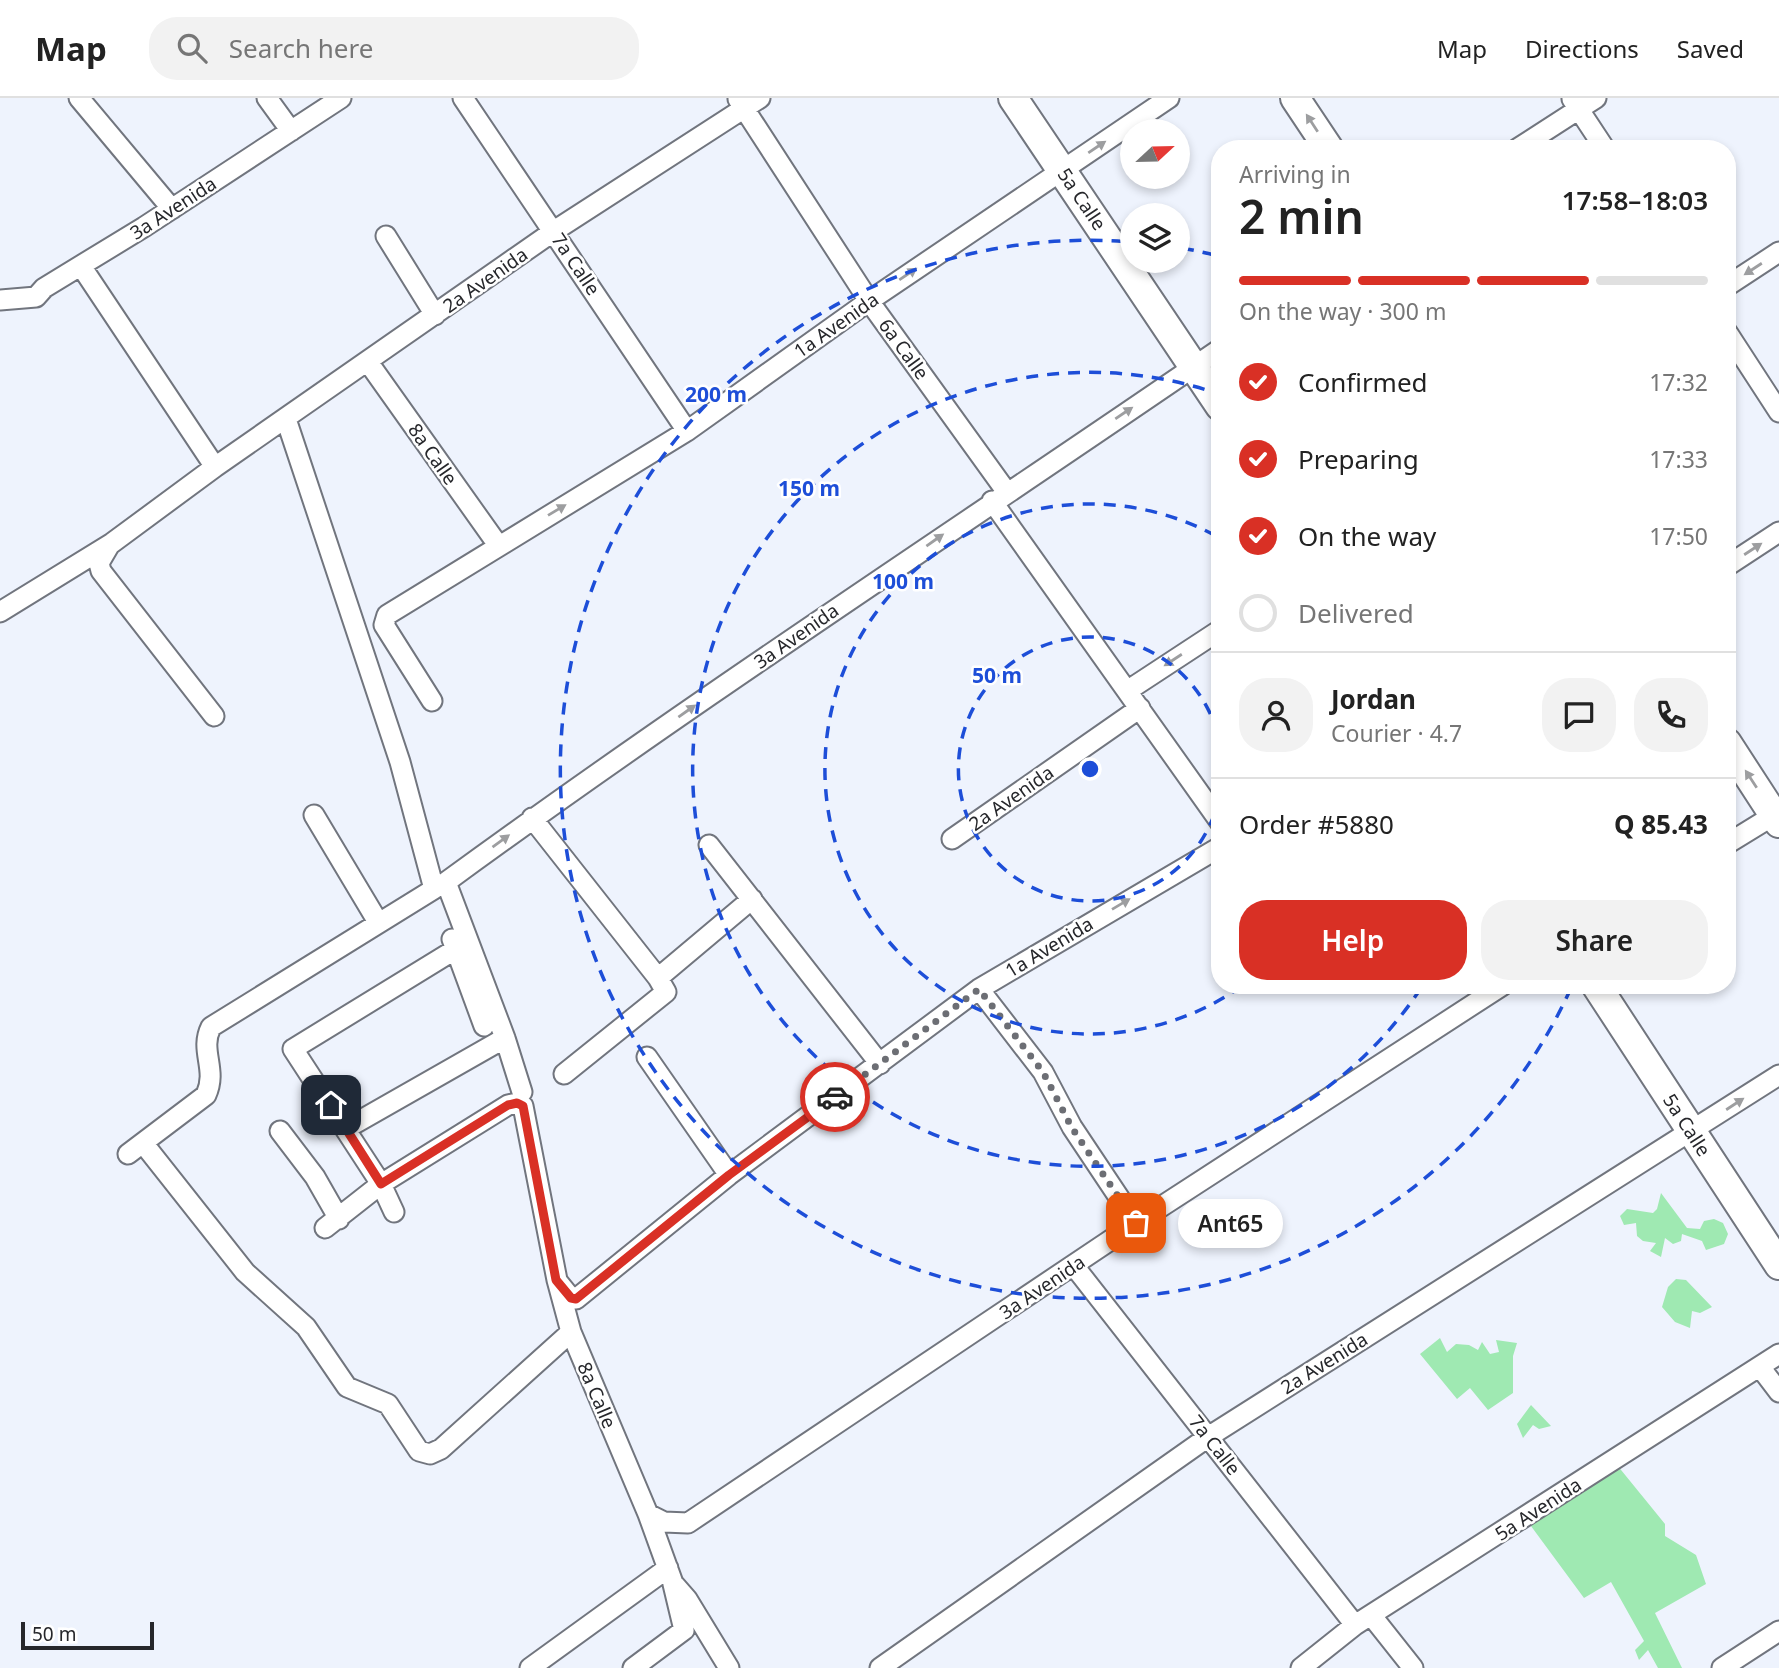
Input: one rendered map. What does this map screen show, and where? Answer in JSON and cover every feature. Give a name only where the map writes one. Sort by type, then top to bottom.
[{"type":"street","points":[[79,98],[172,209]]},
{"type":"street","points":[[267,98],[291,131]]},
{"type":"street","name":"3a Avenida","points":[[0,300],[36,297],[44,288],[172,209],[341,98]]},
{"type":"street","name":"7a Calle","points":[[463,98],[687,431]]},
{"type":"street","name":"5a Calle","points":[[1013,98],[1211,392]]},
{"type":"street","name":"1a Avenida","points":[[432,701],[383,619],[498,545],[687,431],[869,301],[1169,98]]},
{"type":"street","points":[[1295,98],[1323,140]]},
{"type":"street","points":[[1529,140],[1575,104],[1596,98]]},
{"type":"street","name":"2a Avenida","points":[[0,612],[112,543],[215,467],[747,101]]},
{"type":"street","name":"6a Calle","points":[[747,101],[869,301],[1127,691],[1211,809]]},
{"type":"street","points":[[1575,104],[1599,140]]},
{"type":"street","points":[[386,236],[435,315]]},
{"type":"street","points":[[1736,280],[1779,253]]},
{"type":"street","points":[[81,266],[215,467]]},
{"type":"street","points":[[1736,346],[1779,412]]},
{"type":"street","name":"3a Avenida","points":[[571,1332],[441,1449],[430,1454],[419,1451],[388,1404],[347,1387],[306,1327],[245,1272],[136,1149],[206,1095],[213,1080],[206,1037],[211,1027],[378,922],[999,496],[1211,355]]},
{"type":"street","name":"8a Calle","points":[[368,362],[498,545]]},
{"type":"street","points":[[286,419],[400,762],[456,949],[484,1026]]},
{"type":"street","points":[[1736,560],[1779,532]]},
{"type":"street","points":[[112,543],[102,556],[100,571],[214,716]]},
{"type":"street","points":[[1127,691],[1211,636]]},
{"type":"street","name":"2a Avenida","points":[[952,839],[1140,708]]},
{"type":"street","points":[[1736,756],[1777,817],[1736,839]]},
{"type":"street","points":[[314,815],[378,922]]},
{"type":"street","points":[[532,818],[658,978],[666,995],[564,1074]]},
{"type":"street","points":[[709,845],[880,1064]]},
{"type":"street","name":"1a Avenida","points":[[556,1280],[571,1298],[576,1299],[729,1175],[979,989],[1211,852]]},
{"type":"street","name":"8a Calle","points":[[436,881],[505,1038],[523,1106],[556,1280],[571,1332],[648,1514],[670,1575],[729,1668]]},
{"type":"street","points":[[658,978],[752,900]]},
{"type":"street","points":[[394,1212],[381,1184],[347,1128],[293,1049],[456,949]]},
{"type":"street","points":[[979,989],[1043,1072],[1072,1128],[1136,1223]]},
{"type":"street","name":"3a Avenida","points":[[648,1514],[663,1522],[688,1524],[1136,1223],[1489,994]]},
{"type":"street","name":"5a Calle","points":[[1602,994],[1779,1265]]},
{"type":"street","points":[[347,1128],[505,1038]]},
{"type":"street","points":[[647,1057],[729,1175]]},
{"type":"street","name":"2a Avenida","points":[[880,1668],[1208,1437],[1779,1076]]},
{"type":"street","points":[[280,1131],[315,1177],[332,1223],[381,1184],[520,1097]]},
{"type":"street","name":"7a Calle","points":[[1074,1266],[1208,1437],[1363,1620],[1413,1668]]},
{"type":"street","name":"5a Avenida","points":[[1301,1668],[1363,1620],[1779,1354]]},
{"type":"street","points":[[1760,1367],[1779,1392]]},
{"type":"street","points":[[530,1668],[670,1575],[684,1630],[633,1668]]},
{"type":"street","points":[[1722,1668],[1779,1631]]},
{"type":"green space","points":[[1661,1193],[1687,1228],[1700,1229],[1704,1221],[1714,1219],[1723,1223],[1728,1234],[1724,1244],[1706,1250],[1702,1241],[1682,1234],[1681,1241],[1673,1244],[1665,1238],[1661,1257],[1650,1251],[1656,1243],[1643,1241],[1637,1236],[1636,1223],[1624,1225],[1620,1216],[1627,1209],[1653,1213],[1657,1209]]},
{"type":"green space","points":[[1676,1279],[1686,1280],[1712,1307],[1700,1313],[1692,1311],[1690,1328],[1675,1322],[1662,1307],[1668,1287]]},
{"type":"green space","points":[[1440,1338],[1447,1352],[1456,1344],[1469,1345],[1478,1350],[1482,1342],[1490,1354],[1499,1352],[1496,1340],[1517,1343],[1513,1356],[1513,1393],[1488,1410],[1470,1388],[1457,1399],[1420,1354]]},
{"type":"green space","points":[[1531,1405],[1551,1426],[1539,1429],[1533,1425],[1523,1438],[1517,1424]]},
{"type":"green space","points":[[1617,1465],[1665,1524],[1665,1536],[1696,1555],[1706,1584],[1655,1613],[1682,1668],[1658,1668],[1648,1650],[1639,1660],[1635,1650],[1644,1641],[1611,1582],[1584,1598],[1528,1522]]},
{"type":"way so far","points":[[835,1097],[979,989],[1043,1072],[1072,1128],[1136,1223]]},
{"type":"place","name":"Ant65","points":[[1136,1223]]},
{"type":"route","points":[[331,1105],[381,1184],[508,1105],[517,1103],[523,1106],[556,1280],[571,1298],[576,1299],[729,1175],[835,1097]]}]
